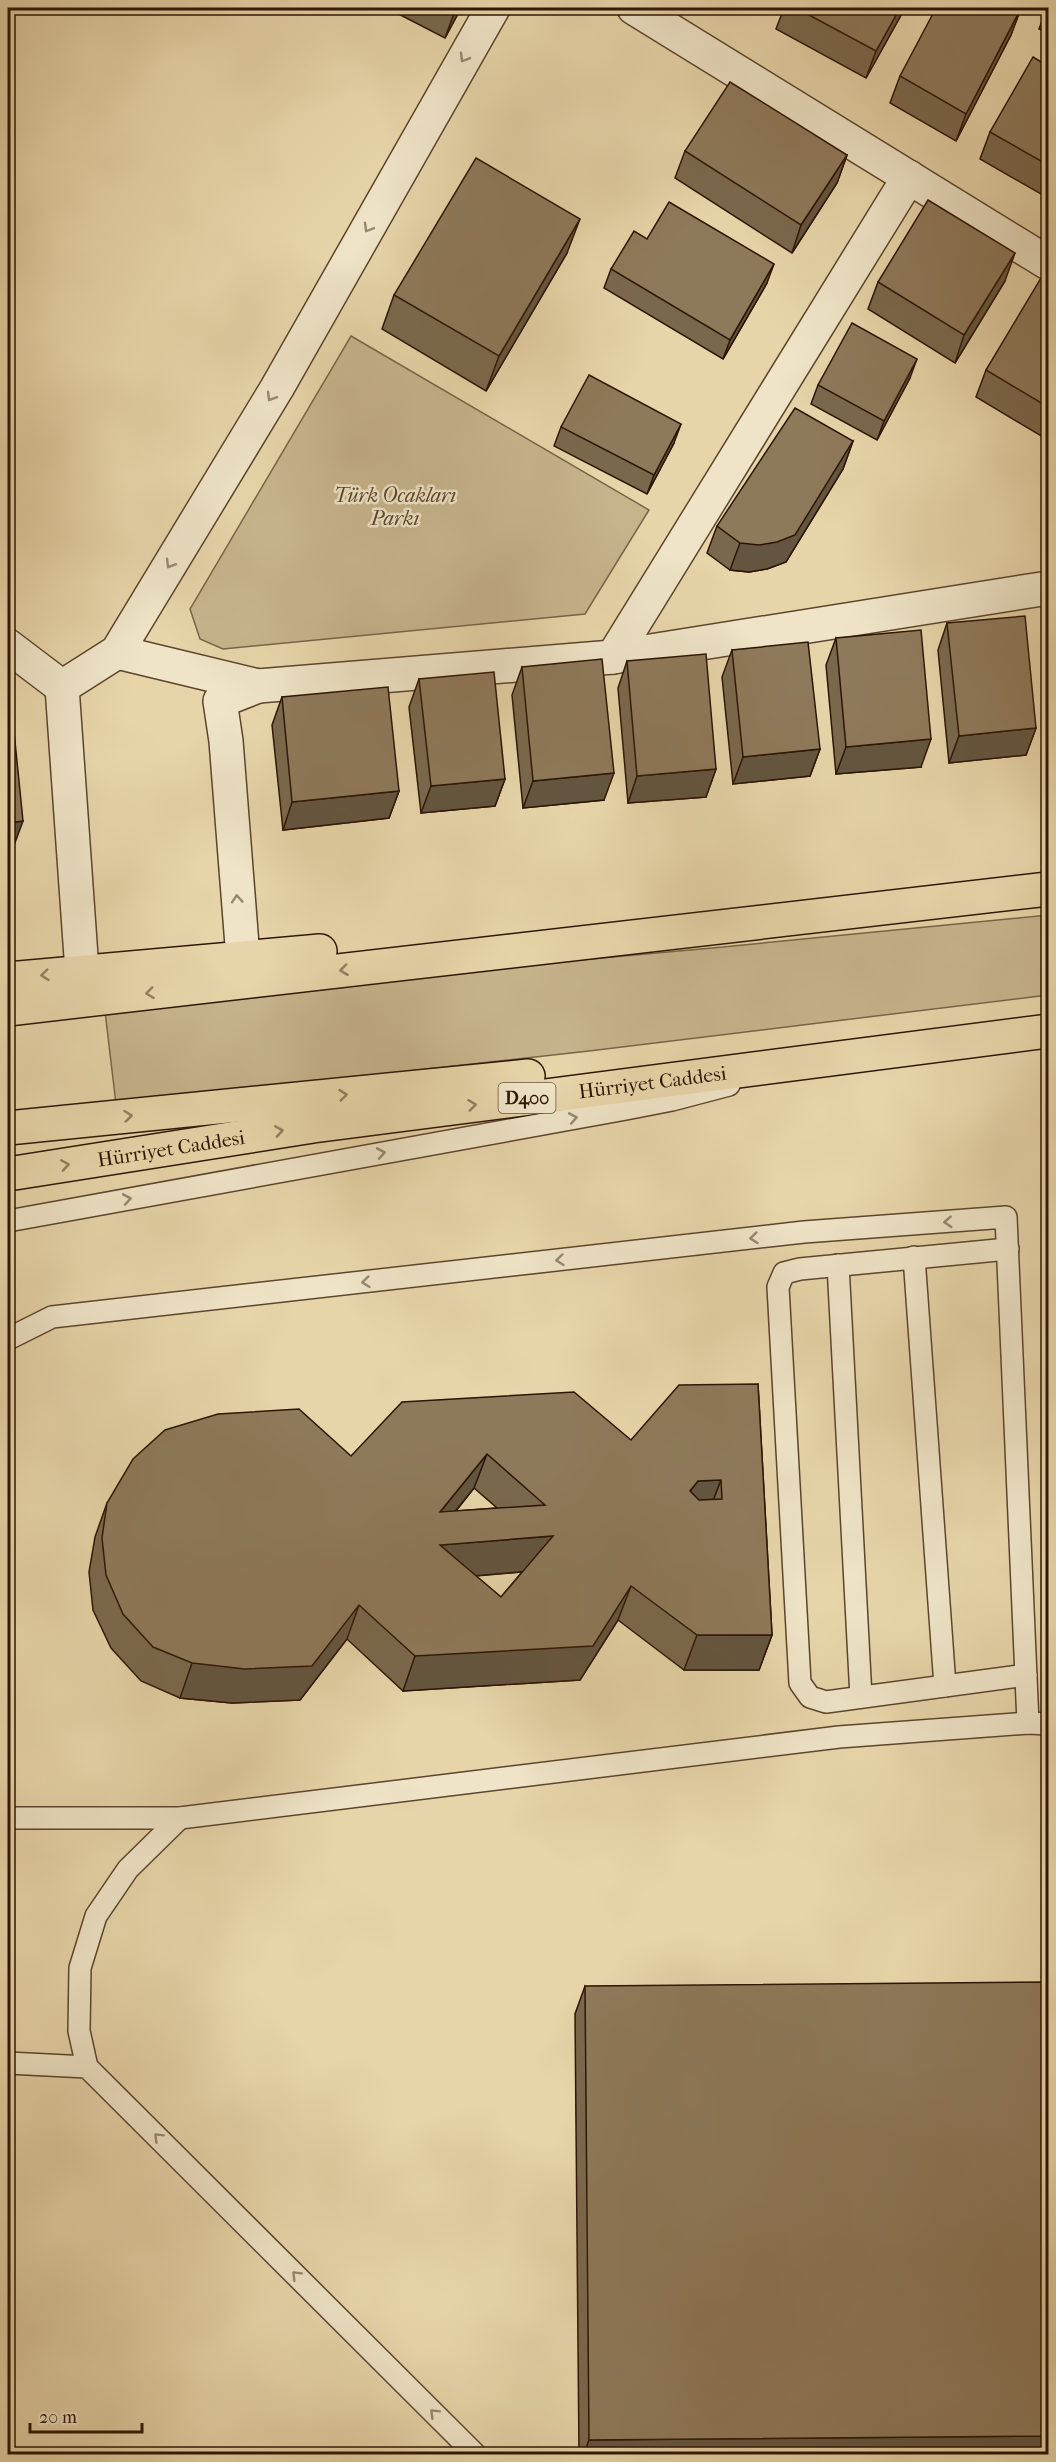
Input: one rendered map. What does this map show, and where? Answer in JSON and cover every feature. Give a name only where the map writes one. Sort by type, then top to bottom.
[{"type":"highway","points":[[8,979],[1048,888]]},
{"type":"highway","points":[[8,1009],[1048,888]]},
{"type":"highway","points":[[8,1128],[1048,1024]]},
{"type":"highway","name":"Hürriyet Caddesi","points":[[8,1174],[313,1126],[1048,1031]]},
{"type":"street","points":[[62,687],[117,652],[277,387],[493,8]]},
{"type":"street","points":[[634,8],[1048,263]]},
{"type":"street","points":[[613,657],[909,177]]},
{"type":"street","points":[[243,958],[226,741],[220,701],[258,686],[613,657],[1048,588]]},
{"type":"street","points":[[8,646],[62,687],[82,971]]},
{"type":"street","points":[[117,652],[258,686]]},
{"type":"lane","points":[[8,1221],[672,1100],[823,1061]]},
{"type":"lane","points":[[8,1339],[52,1317],[804,1232],[1006,1217],[1026,1674],[1038,1724],[839,1737],[180,1818],[8,1818]]},
{"type":"lane","points":[[1008,1249],[800,1269],[784,1273],[778,1287],[800,1683],[810,1697],[826,1702],[1026,1674]]},
{"type":"lane","points":[[914,1257],[945,1686]]},
{"type":"lane","points":[[838,1265],[861,1697]]},
{"type":"lane","points":[[180,1818],[128,1869],[96,1916],[80,1968],[79,2031],[87,2067],[475,2454]]},
{"type":"lane","points":[[8,2063],[87,2067]]},
{"type":"green space","name":"Türk Ocakları Parkı","points":[[351,336],[649,510],[585,614],[223,649],[200,639],[190,609]]},
{"type":"green space","points":[[1048,915],[1048,995],[589,1051],[116,1104],[104,1003]]},
{"type":"building","points":[[796,8],[900,8],[876,51]]},
{"type":"building","points":[[936,8],[1021,8],[966,114],[900,76]]},
{"type":"building","points":[[1033,57],[1048,66],[1048,165],[990,132]]},
{"type":"building","points":[[730,82],[847,155],[801,225],[685,151]]},
{"type":"building","points":[[476,158],[580,219],[499,356],[394,295]]},
{"type":"building","points":[[928,200],[1015,253],[964,335],[878,282]]},
{"type":"building","points":[[669,202],[774,264],[730,340],[611,269],[634,231],[647,239]]},
{"type":"building","points":[[1044,273],[1048,276],[1048,407],[986,370]]},
{"type":"building","points":[[852,323],[917,359],[884,421],[818,385]]},
{"type":"building","points":[[589,375],[681,424],[654,475],[561,427]]},
{"type":"building","points":[[795,408],[853,441],[795,535],[777,542],[759,545],[740,543],[717,526]]},
{"type":"building","points":[[1025,616],[1036,728],[959,736],[947,623]]},
{"type":"building","points":[[921,630],[931,739],[846,747],[836,638]]},
{"type":"building","points":[[808,642],[820,749],[743,757],[732,650]]},
{"type":"building","points":[[706,654],[716,769],[637,776],[627,661]]},
{"type":"building","points":[[602,659],[614,773],[533,781],[522,667]]},
{"type":"building","points":[[494,672],[505,779],[431,786],[419,679]]},
{"type":"building","points":[[8,683],[23,821],[8,823]]},
{"type":"building","points":[[388,687],[399,791],[292,802],[282,697]]},
{"type":"building","points":[[758,1384],[772,1635],[697,1635],[631,1586],[593,1646],[415,1656],[359,1605],[312,1666],[245,1669],[192,1663],[153,1647],[123,1614],[106,1575],[102,1538],[107,1503],[133,1459],[165,1430],[218,1414],[299,1409],[351,1456],[402,1402],[574,1392],[631,1440],[679,1385]],"holes":[[[487,1454],[545,1505],[440,1512]],[[721,1480],[722,1499],[699,1500],[690,1491],[698,1481]],[[553,1536],[501,1597],[440,1545]]]},
{"type":"building","points":[[1048,1982],[1048,2436],[589,2440],[585,1986]]}]
